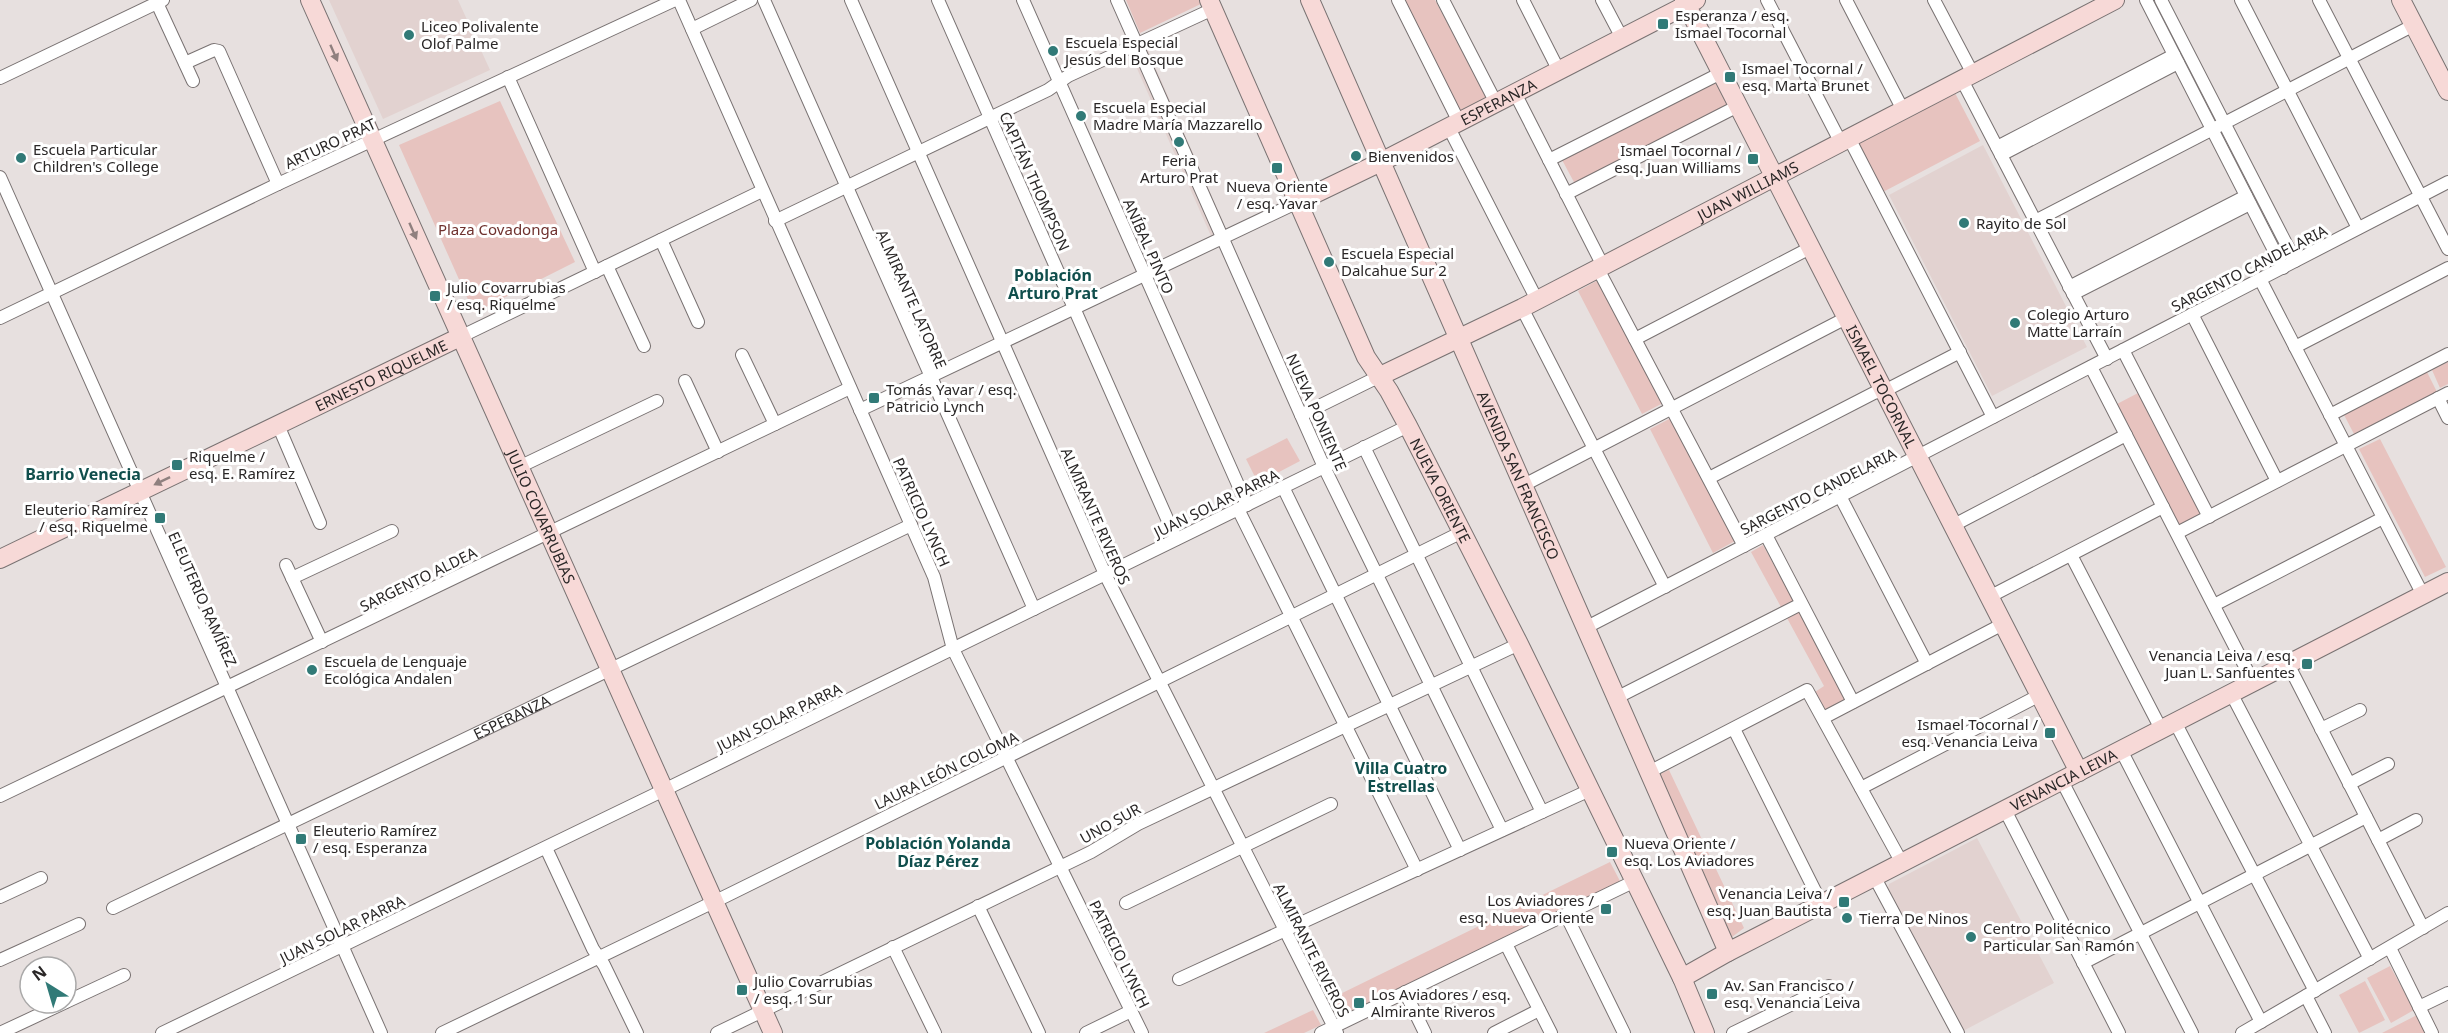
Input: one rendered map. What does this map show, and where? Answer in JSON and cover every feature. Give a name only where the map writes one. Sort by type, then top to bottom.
[{"type":"street","name":"JULIO COVARRUBIAS","points":[[310,0],[772,1033]]},
{"type":"street","name":"ARTURO PRAT","points":[[0,318],[278,184],[677,0]]},
{"type":"street","name":"PATRICIO LYNCH","points":[[677,0],[692,29],[939,590],[953,649],[1142,1033]]},
{"type":"street","points":[[692,29],[751,0]]},
{"type":"street","name":"ALMIRANTE LATORRE","points":[[764,0],[1034,609]]},
{"type":"street","name":"ALMIRANTE RIVEROS","points":[[851,0],[1105,574],[1336,1030]]},
{"type":"street","name":"CAPITÁN THOMPSON","points":[[938,0],[1176,540]]},
{"type":"street","name":"ANÍBAL PINTO","points":[[1023,0],[1145,275],[1242,507],[1291,616],[1417,870]]},
{"type":"street","name":"NUEVA PONIENTE","points":[[1117,0],[1324,467],[1502,831]]},
{"type":"street","name":"AVENIDA SAN FRANCISCO","points":[[1310,0],[1728,952]]},
{"type":"street","points":[[1398,0],[1594,449],[1665,587]]},
{"type":"street","points":[[1443,0],[1496,103]]},
{"type":"street","points":[[1523,0],[1559,71]]},
{"type":"street","points":[[1602,0],[1622,38]]},
{"type":"street","points":[[1767,0],[1994,417]]},
{"type":"street","points":[[1846,0],[1904,110]]},
{"type":"street","points":[[1936,0],[1999,151],[2107,358]]},
{"type":"street","name":"JUAN WILLIAMS","points":[[1378,377],[1529,304],[2115,0]]},
{"type":"street","points":[[2146,0],[2283,268]]},
{"type":"street","points":[[2161,0],[2295,261]]},
{"type":"street","points":[[2241,0],[2358,228]]},
{"type":"street","points":[[2319,0],[2448,249]]},
{"type":"street","points":[[2401,0],[2448,91]]},
{"type":"street","points":[[0,78],[160,2],[193,81]]},
{"type":"street","name":"ESPERANZA","points":[[1298,202],[1382,162],[1688,2]]},
{"type":"street","name":"ISMAEL TOCORNAL","points":[[1688,2],[1721,73],[2079,772]]},
{"type":"street","points":[[775,221],[1137,45],[1211,5]]},
{"type":"street","name":"NUEVA ORIENTE","points":[[1211,5],[1366,357],[1395,400],[1519,644],[1635,881],[1687,975]]},
{"type":"street","points":[[2035,221],[2414,25]]},
{"type":"street","points":[[185,63],[214,50],[219,51],[278,184]]},
{"type":"street","points":[[1999,151],[2176,59]]},
{"type":"street","points":[[1549,160],[1721,73]]},
{"type":"street","points":[[508,77],[595,272]]},
{"type":"street","points":[[1515,93],[1635,339],[1744,546]]},
{"type":"street","points":[[1566,194],[1738,106]]},
{"type":"street","name":"ELEUTERIO RAMÍREZ","points":[[0,177],[286,824],[381,1033]]},
{"type":"street","name":"SARGENTO CANDELARIA","points":[[1585,628],[2448,182]]},
{"type":"street","name":"ERNESTO RIQUELME","points":[[0,559],[762,191]]},
{"type":"street","points":[[2071,291],[2248,200]]},
{"type":"street","points":[[860,410],[1298,202]]},
{"type":"street","points":[[661,240],[698,322]]},
{"type":"street","points":[[1635,339],[1810,248]]},
{"type":"street","points":[[608,266],[644,346]]},
{"type":"street","points":[[2295,347],[2448,268]]},
{"type":"street","points":[[2260,279],[2423,595]]},
{"type":"street","points":[[2192,314],[2277,481]]},
{"type":"street","points":[[1522,486],[1846,318]]},
{"type":"street","points":[[2123,350],[2209,517]]},
{"type":"street","points":[[1709,478],[1960,352]]},
{"type":"street","points":[[2330,415],[2448,354]]},
{"type":"street","points":[[742,355],[775,424]]},
{"type":"street","points":[[2091,366],[2253,682]]},
{"type":"street","points":[[1301,415],[1378,377]]},
{"type":"street","points":[[685,381],[718,452]]},
{"type":"street","name":"SARGENTO ALDEA","points":[[0,796],[850,388]]},
{"type":"street","points":[[2177,533],[2443,395],[2448,418]]},
{"type":"street","points":[[519,467],[657,401]]},
{"type":"street","points":[[278,425],[320,523]]},
{"type":"street","name":"JUAN SOLAR PARRA","points":[[162,1033],[546,848],[1408,426]]},
{"type":"street","points":[[1952,526],[2126,435]]},
{"type":"street","points":[[1364,447],[1542,812]]},
{"type":"street","points":[[1283,487],[1460,850]]},
{"type":"street","points":[[1840,496],[1927,664]]},
{"type":"street","points":[[1989,597],[2163,507]]},
{"type":"street","points":[[2214,605],[2383,518]]},
{"type":"street","name":"ESPERANZA","points":[[113,908],[911,525]]},
{"type":"street","points":[[292,578],[392,531]]},
{"type":"street","name":"LAURA LEÓN COLOMA","points":[[442,1033],[714,902],[1462,532]]},
{"type":"street","points":[[1766,535],[1853,702]]},
{"type":"street","points":[[2071,555],[2255,874],[2311,994],[2325,1033]]},
{"type":"street","points":[[286,565],[322,642]]},
{"type":"street","name":"VENANCIA LEIVA","points":[[1687,975],[2448,582]]},
{"type":"street","points":[[1616,698],[1802,604]]},
{"type":"street","points":[[1823,718],[2003,624]]},
{"type":"street","name":"UNO SUR","points":[[717,1033],[1059,867],[1138,824],[1519,644]]},
{"type":"street","points":[[2288,664],[2423,928]]},
{"type":"street","points":[[1649,772],[1807,690],[1902,863]]},
{"type":"street","points":[[2231,693],[2370,959]]},
{"type":"street","points":[[1861,788],[2040,695]]},
{"type":"street","points":[[2321,729],[2360,710]]},
{"type":"street","points":[[1734,729],[1822,905]]},
{"type":"street","points":[[2121,750],[2199,903],[2257,1027]]},
{"type":"street","points":[[2349,784],[2388,764]]},
{"type":"street","points":[[2062,781],[2192,1033]]},
{"type":"street","points":[[1179,979],[1590,790]]},
{"type":"street","points":[[1126,903],[1331,804]]},
{"type":"street","points":[[2005,810],[2120,1033]]},
{"type":"street","points":[[2084,963],[2366,817]]},
{"type":"street","points":[[2378,840],[2416,820]]},
{"type":"street","points":[[546,848],[593,949],[637,1033]]},
{"type":"street","points":[[0,897],[41,878]]},
{"type":"street","points":[[1875,878],[1958,1033]]},
{"type":"street","points":[[1322,1033],[1336,1030],[1405,993],[1635,881]]},
{"type":"street","points":[[978,906],[1039,1033]]},
{"type":"street","points":[[2242,1033],[2257,1027],[2448,914]]},
{"type":"street","points":[[1566,915],[1624,1033]]},
{"type":"street","points":[[0,960],[79,924]]},
{"type":"street","points":[[1506,944],[1551,1033]]},
{"type":"street","points":[[893,947],[935,1033]]},
{"type":"street","points":[[2390,948],[2432,1033]]},
{"type":"street","points":[[78,997],[124,975]]},
{"type":"street","points":[[1687,975],[1705,1033]]},
{"type":"street","points":[[1687,975],[1717,1033]]},
{"type":"street","points":[[1733,1033],[1829,986]]},
{"type":"street","points":[[1405,993],[1425,1033]]},
{"type":"street","points":[[2420,1007],[2448,993]]},
{"type":"street","points":[[1494,1033],[1539,1010]]},
{"type":"street","points":[[1086,1033],[1131,1011]]},
{"type":"street","points":[[0,1033],[39,1015]]},
{"type":"shaded area","name":"Liceo Polivalente Olof Palme","points":[[329,0],[458,0],[490,70],[383,119]]},
{"type":"shaded area","name":"Feria Arturo Prat","points":[[1147,48],[1226,229],[1211,236],[1131,55]]},
{"type":"shaded area","points":[[1983,145],[2087,347],[1992,396],[1889,195]]},
{"type":"shaded area","name":"Centro Politécnico Particular San Ramón","points":[[1977,838],[2054,983],[1963,1031],[1887,891],[1889,884]]},
{"type":"green space","points":[[1126,0],[1201,0],[1203,3],[1140,33]]},
{"type":"green space","points":[[1399,0],[1435,0],[1488,99],[1460,114]]},
{"type":"green space","points":[[1714,80],[1728,106],[1575,184],[1561,158]]},
{"type":"green space","points":[[1955,93],[1980,141],[1883,192],[1858,143]]},
{"type":"green space","name":"Plaza Covadonga","points":[[500,101],[575,262],[474,313],[399,145]]},
{"type":"green space","points":[[1600,279],[1663,403],[1642,414],[1578,291]]},
{"type":"green space","points":[[2448,362],[2448,384],[2440,388],[2432,370]]},
{"type":"green space","points":[[2426,370],[2437,392],[2354,434],[2343,413]]},
{"type":"green space","points":[[2140,392],[2203,513],[2179,525],[2117,404]]},
{"type":"green space","points":[[1671,418],[1735,541],[1713,553],[1650,429]]},
{"type":"green space","points":[[1287,438],[1300,461],[1258,483],[1246,459]]},
{"type":"green space","points":[[2380,439],[2446,567],[2425,577],[2359,449]]},
{"type":"green space","points":[[1763,545],[1847,698],[1825,710],[1815,692],[1824,686],[1751,552]]},
{"type":"green space","points":[[1669,770],[1744,928],[1732,937],[1660,774]]},
{"type":"green space","points":[[1610,862],[1621,883],[1339,1019],[1330,999]]},
{"type":"green space","points":[[2390,966],[2414,1010],[2391,1023],[2367,978]]},
{"type":"green space","points":[[2365,981],[2385,1020],[2359,1033],[2339,995]]},
{"type":"green space","points":[[1313,1010],[1321,1025],[1304,1033],[1264,1033]]},
{"type":"green space","points":[[2417,1015],[2426,1033],[2382,1033]]},
{"type":"place","name":"Esperanza / esq. Ismael Tocornal","points":[[1663,24]]},
{"type":"place","name":"Liceo Polivalente Olof Palme","points":[[409,35]]},
{"type":"place","name":"Escuela Especial Jesús del Bosque","points":[[1053,51]]},
{"type":"place","name":"Ismael Tocornal / esq. Marta Brunet","points":[[1730,77]]},
{"type":"place","name":"Escuela Especial Madre María Mazzarello","points":[[1081,116]]},
{"type":"place","name":"Feria Arturo Prat","points":[[1179,142]]},
{"type":"place","name":"Bienvenidos","points":[[1356,156]]},
{"type":"place","name":"Escuela Particular Children's College","points":[[21,158]]},
{"type":"place","name":"Ismael Tocornal / esq. Juan Williams","points":[[1753,159]]},
{"type":"place","name":"Nueva Oriente / esq. Yavar","points":[[1277,168]]},
{"type":"place","name":"Rayito de Sol","points":[[1964,223]]},
{"type":"place","name":"Escuela Especial Dalcahue Sur 2","points":[[1329,262]]},
{"type":"place","name":"Julio Covarrubias / esq. Riquelme","points":[[435,296]]},
{"type":"place","name":"Colegio Arturo Matte Larraín","points":[[2015,323]]},
{"type":"place","name":"Tomás Yavar / esq. Patricio Lynch","points":[[874,398]]},
{"type":"place","name":"Riquelme / esq. E. Ramírez","points":[[177,465]]},
{"type":"place","name":"Eleuterio Ramírez / esq. Riquelme","points":[[160,518]]},
{"type":"place","name":"Venancia Leiva / esq. Juan L. Sanfuentes","points":[[2307,664]]},
{"type":"place","name":"Escuela de Lenguaje Ecológica Andalen","points":[[312,670]]},
{"type":"place","name":"Ismael Tocornal / esq. Venancia Leiva","points":[[2050,733]]},
{"type":"place","name":"Eleuterio Ramírez / esq. Esperanza","points":[[301,839]]},
{"type":"place","name":"Nueva Oriente / esq. Los Aviadores","points":[[1612,852]]},
{"type":"place","name":"Venancia Leiva / esq. Juan Bautista","points":[[1844,902]]},
{"type":"place","name":"Los Aviadores / esq. Nueva Oriente","points":[[1606,909]]},
{"type":"place","name":"Tierra De Ninos","points":[[1847,918]]},
{"type":"place","name":"Centro Politécnico Particular San Ramón","points":[[1971,937]]},
{"type":"place","name":"Julio Covarrubias / esq. 1 Sur","points":[[742,990]]},
{"type":"place","name":"Av. San Francisco / esq. Venancia Leiva","points":[[1712,994]]},
{"type":"place","name":"Los Aviadores / esq. Almirante Riveros","points":[[1359,1003]]},
{"type":"district","name":"Población Arturo Prat","points":[[1053,284]]},
{"type":"district","name":"Barrio Venecia","points":[[83,474]]},
{"type":"district","name":"Villa Cuatro Estrellas","points":[[1401,777]]},
{"type":"district","name":"Población Yolanda Díaz Pérez","points":[[938,852]]}]
